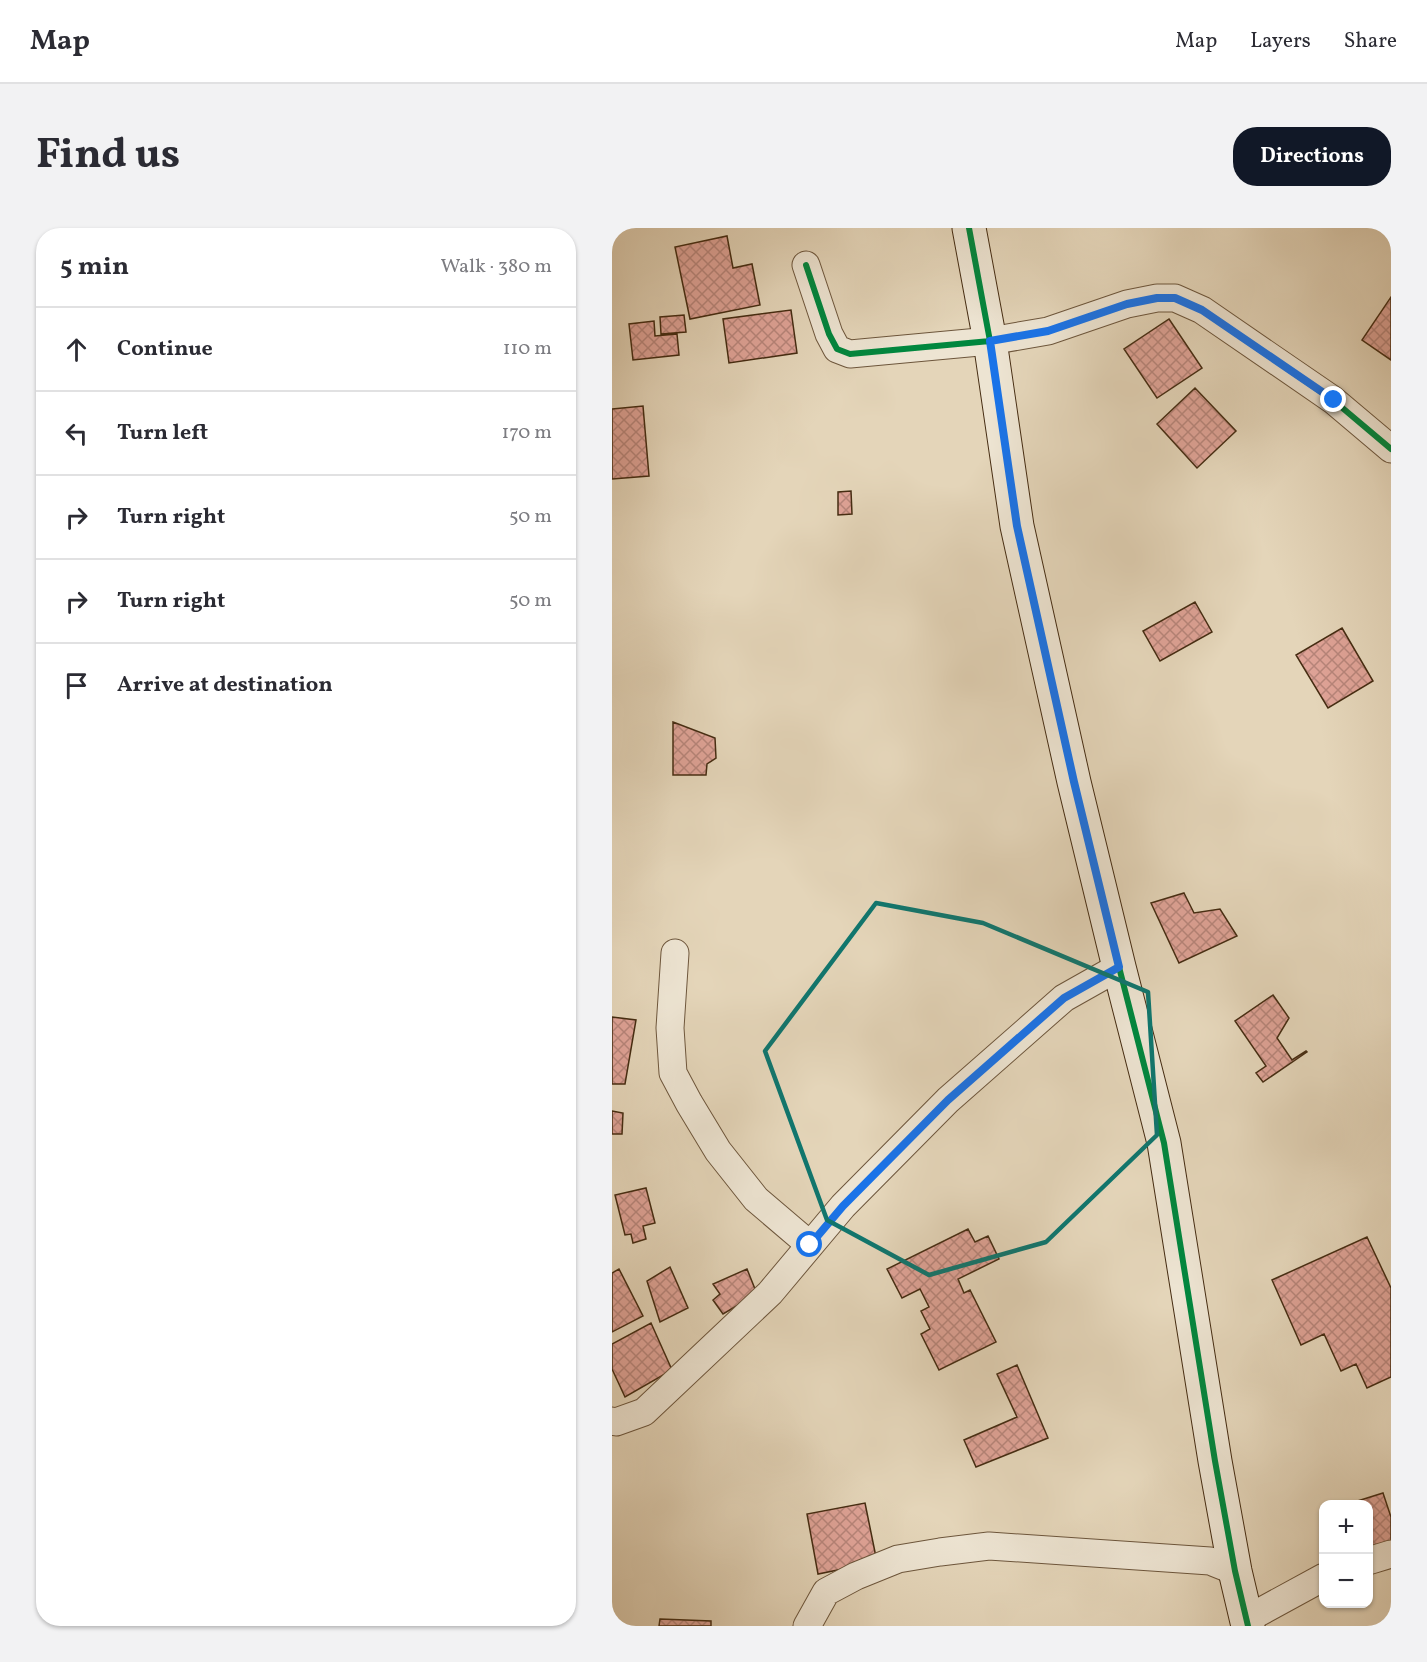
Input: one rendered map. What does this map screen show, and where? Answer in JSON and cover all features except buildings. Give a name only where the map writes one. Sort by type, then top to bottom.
[{"type":"street","points":[[969,228],[990,341],[1017,526],[1074,782],[1164,1143],[1215,1461],[1235,1571],[1248,1623],[1319,1579]]},
{"type":"street","points":[[806,265],[829,334],[837,349],[850,354],[990,341],[1048,331],[1127,304],[1157,298],[1175,298],[1202,310],[1334,400],[1391,449]]},
{"type":"street","points":[[675,954],[670,1028],[673,1073],[688,1104],[718,1151],[756,1199],[810,1245]]},
{"type":"street","points":[[612,1421],[616,1422],[644,1412],[770,1293],[843,1206],[948,1100],[1064,998],[1119,967]]},
{"type":"street","points":[[807,1626],[826,1592],[856,1576],[898,1559],[940,1552],[989,1546],[1037,1548],[1210,1561],[1235,1571]]},
{"type":"street","points":[[1373,1559],[1391,1554]]},
{"type":"highlighted area","points":[[876,903],[983,923],[1148,992],[1157,1135],[1046,1242],[929,1275],[827,1220],[765,1051]]},
{"type":"cycle path","points":[[969,228],[990,341],[1017,526],[1074,782],[1164,1143],[1215,1461],[1235,1571],[1248,1626]]},
{"type":"cycle path","points":[[806,265],[829,334],[837,349],[850,354],[990,341],[1048,331],[1127,304],[1157,298],[1175,298],[1202,310],[1333,400],[1391,449]]},
{"type":"route","points":[[810,1245],[843,1206],[948,1100],[1064,998],[1119,967],[1074,782],[1017,526],[990,341],[1048,331],[1127,304],[1157,298],[1175,298],[1202,310],[1334,400]]}]
